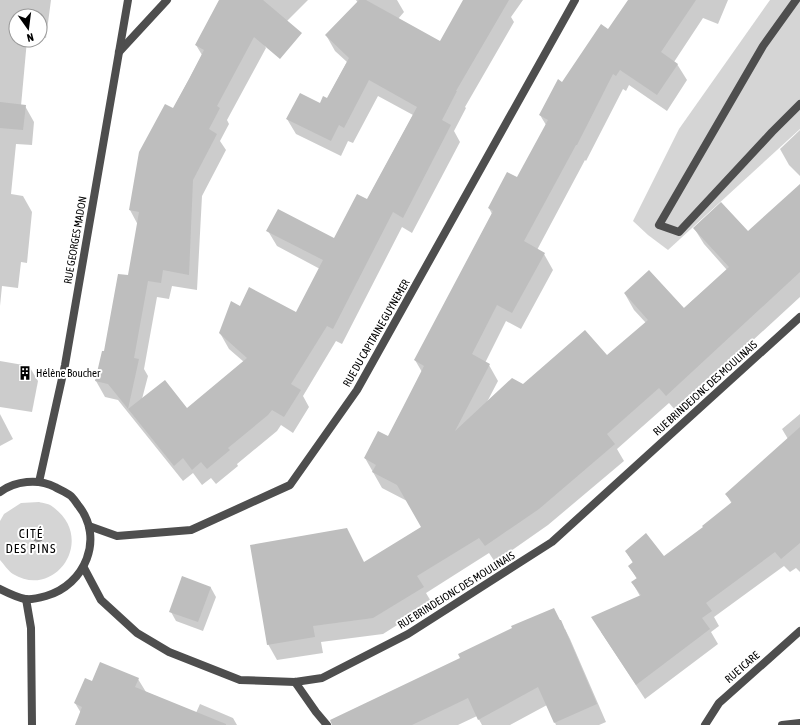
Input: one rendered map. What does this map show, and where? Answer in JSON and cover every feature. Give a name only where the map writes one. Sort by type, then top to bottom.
[{"type":"street","name":"RUE GEORGES MADON","points":[[40,482],[65,365],[128,0]]},
{"type":"street","points":[[119,52],[167,0]]},
{"type":"street","name":"RUE DU CAPITAINE GUYNEMER","points":[[89,526],[117,536],[191,530],[290,485],[357,390],[575,0]]},
{"type":"street","points":[[796,0],[763,46],[659,225],[679,232],[800,104]]},
{"type":"street","name":"RUE BRINDEJONC DES MOULINAIS","points":[[84,568],[101,600],[137,633],[169,652],[240,680],[295,682],[322,678],[408,634],[552,542],[800,317]]},
{"type":"street","points":[[0,492],[8,486],[19,483],[40,482],[49,484],[71,496],[83,511],[89,526],[90,549],[84,568],[74,581],[57,593],[37,599],[26,599],[14,596],[0,588]]},
{"type":"street","points":[[26,599],[31,628],[32,725]]},
{"type":"street","name":"RUE ICARE","points":[[705,725],[719,703],[800,631]]},
{"type":"street","points":[[295,682],[327,725]]},
{"type":"street","points":[[782,725],[800,723]]},
{"type":"shaded area","points":[[770,0],[800,0],[800,129],[668,250],[648,235],[633,221],[679,129]]},
{"type":"shaded area","points":[[39,502],[52,506],[66,520],[71,535],[71,549],[65,562],[56,573],[43,579],[29,580],[13,574],[0,560],[0,521],[4,514],[21,503]]},
{"type":"building","points":[[219,0],[263,0],[302,33],[280,59],[254,37],[217,106],[220,108],[209,129],[217,134],[193,180],[189,275],[163,270],[161,283],[148,281],[134,358],[139,359],[128,409],[108,384],[95,381],[102,351],[104,351],[118,274],[128,275],[139,212],[129,210],[139,152],[165,104],[173,108],[189,79],[204,50],[195,45]]},
{"type":"building","points":[[359,0],[366,0],[440,41],[463,0],[509,0],[456,91],[442,120],[451,125],[403,218],[393,212],[333,329],[327,326],[291,384],[301,390],[284,417],[272,410],[228,448],[230,450],[207,469],[201,462],[192,470],[183,458],[174,466],[128,409],[165,380],[187,408],[247,358],[219,333],[231,301],[240,306],[249,287],[296,312],[323,260],[266,231],[278,209],[334,238],[357,194],[367,199],[417,107],[369,80],[344,128],[339,125],[331,141],[286,119],[300,93],[320,103],[323,96],[327,98],[349,58],[325,35]]},
{"type":"building","points":[[628,0],[696,0],[661,52],[678,64],[657,95],[620,70],[616,76],[613,74],[577,145],[524,241],[545,253],[512,313],[497,305],[472,354],[490,364],[455,431],[512,378],[523,384],[585,330],[607,355],[648,320],[624,293],[649,270],[684,308],[729,267],[693,228],[721,202],[748,231],[800,184],[800,272],[666,396],[659,388],[607,434],[615,444],[539,509],[485,546],[479,538],[417,576],[424,587],[373,618],[313,626],[315,637],[267,645],[250,545],[347,528],[364,562],[421,527],[397,485],[372,472],[376,465],[364,458],[378,431],[388,436],[402,409],[424,366],[414,360],[493,211],[488,208],[507,172],[517,177],[548,120],[539,115],[558,79],[562,82],[601,24],[608,29]]},
{"type":"building","points":[[0,102],[26,105],[23,130],[0,128]]},
{"type":"building","points":[[800,427],[800,543],[781,559],[775,552],[706,603],[712,611],[702,618],[710,629],[636,685],[591,617],[641,595],[631,582],[637,578],[628,566],[633,562],[625,551],[646,533],[664,556],[703,527],[702,526],[732,502],[725,494]]},
{"type":"building","points":[[182,576],[211,587],[198,622],[169,612]]},
{"type":"building","points":[[554,608],[561,620],[597,704],[554,723],[538,687],[478,720],[468,698],[412,725],[332,725],[330,720],[460,658],[458,654],[512,628],[511,626]]},
{"type":"building","points":[[100,662],[139,678],[135,687],[226,725],[75,725],[82,707],[74,703],[85,678],[92,681]]},
{"type":"place","name":"Hélène Boucher","points":[[25,373]]},
{"type":"district","name":"CITÉ DES PINS","points":[[31,540]]}]
